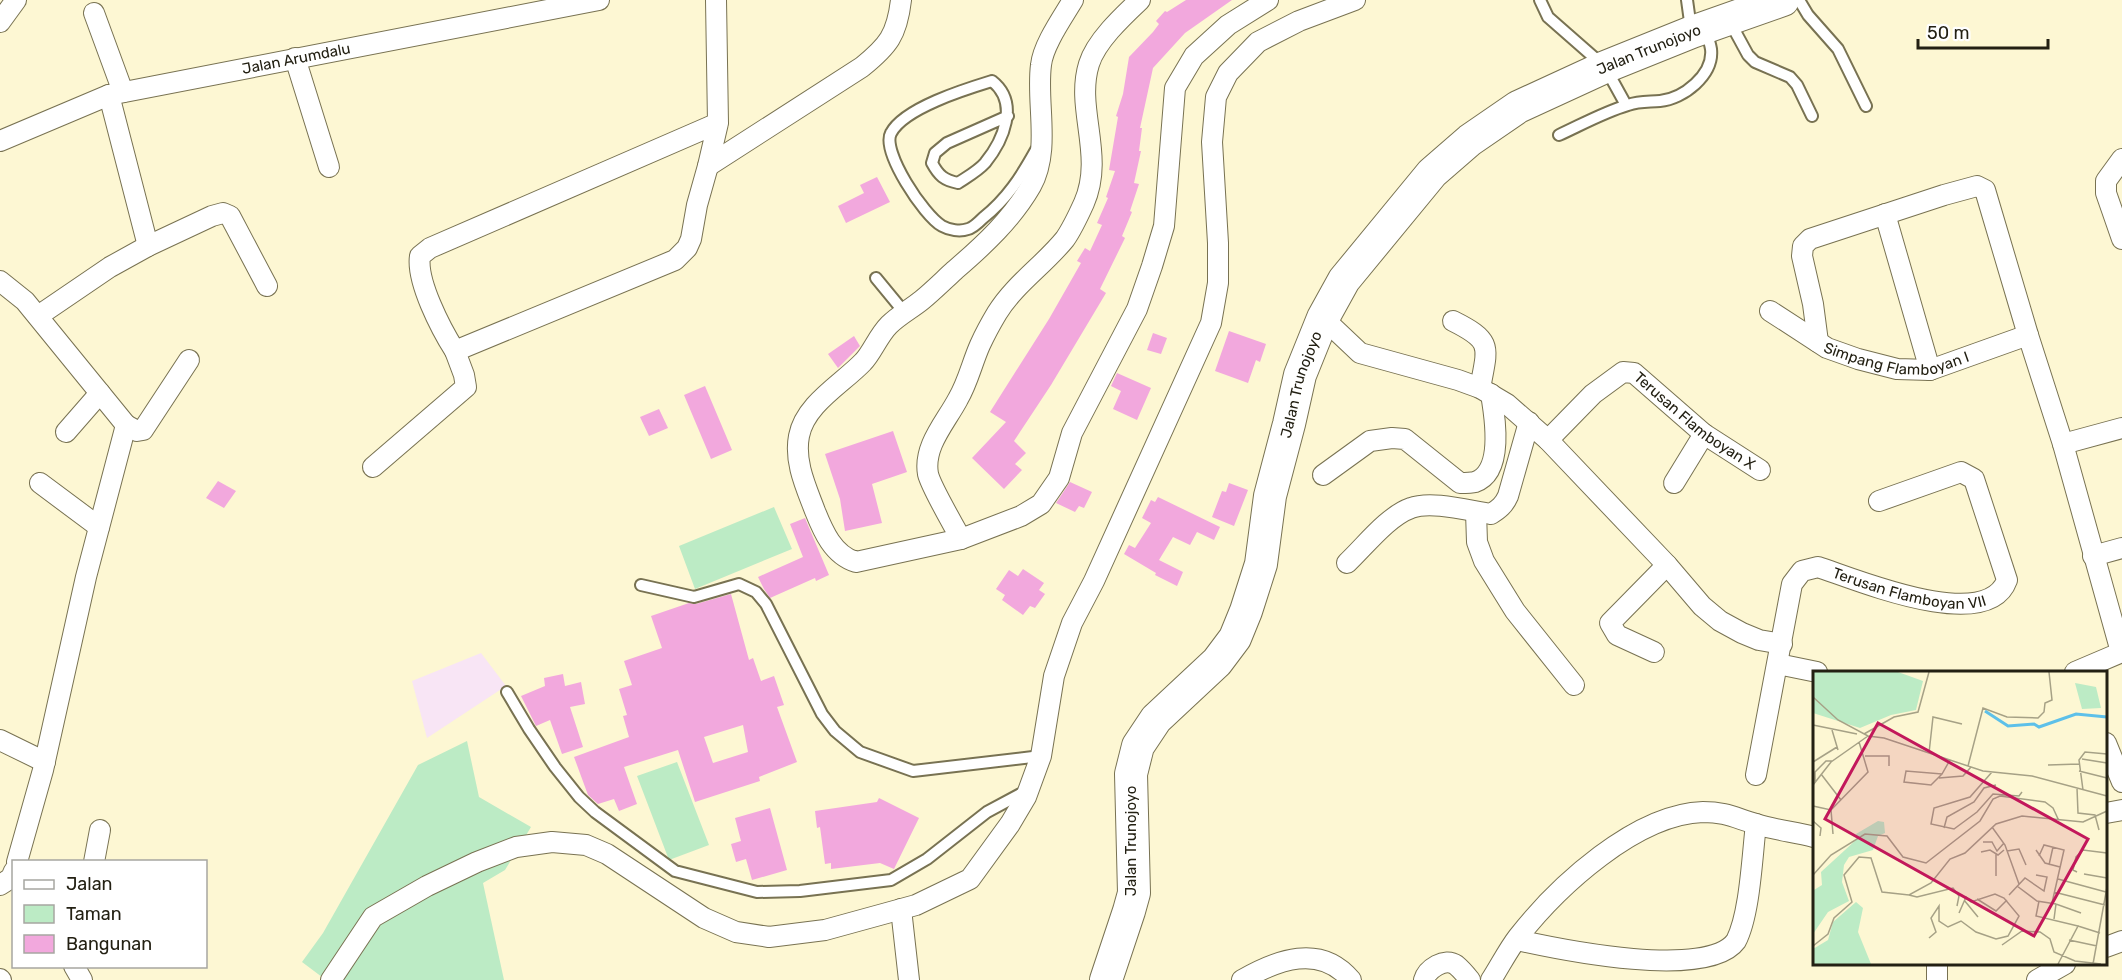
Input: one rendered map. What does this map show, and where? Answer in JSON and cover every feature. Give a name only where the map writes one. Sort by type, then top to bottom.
[{"type":"main road","name":"Jalan Trunojoyo","points":[[1106,980],[1134,893],[1131,774],[1138,746],[1156,719],[1217,662],[1235,638],[1260,564],[1270,496],[1300,375],[1323,318],[1344,280],[1432,173],[1470,140],[1518,107],[1605,67],[1709,26],[1782,1]]},
{"type":"street","points":[[0,22],[15,0]]},
{"type":"street","name":"Jalan Arumdalu","points":[[0,141],[116,93],[295,58],[515,7],[599,0]]},
{"type":"street","points":[[455,351],[675,260],[687,248],[718,123],[716,0]]},
{"type":"street","points":[[708,166],[862,67],[884,49],[896,27],[901,0]]},
{"type":"street","points":[[1073,0],[1055,28],[1041,62],[1039,164],[1033,182],[1018,207],[982,246],[921,301],[889,325],[875,342],[865,360],[809,412],[802,424],[798,437],[797,456],[806,486],[820,523],[833,548],[848,560],[856,562],[961,538],[1021,516],[1041,504],[1059,478],[1072,433],[1137,309],[1164,226],[1175,88],[1194,56],[1228,26],[1268,0]]},
{"type":"street","points":[[961,538],[928,476],[928,460],[936,436],[962,391],[980,344],[998,311],[1018,286],[1065,238],[1084,202],[1092,177],[1093,160],[1086,88],[1089,63],[1119,20],[1140,0]]},
{"type":"street","points":[[331,980],[373,917],[427,886],[477,862],[516,847],[552,842],[586,845],[608,854],[704,918],[736,932],[769,937],[825,930],[916,905],[970,879],[1011,824],[1029,789],[1041,756],[1054,676],[1072,623],[1094,581],[1211,323],[1218,283],[1212,142],[1216,97],[1228,73],[1258,42],[1299,21],[1355,0]]},
{"type":"street","points":[[94,13],[116,93],[148,246]]},
{"type":"street","points":[[295,58],[329,167]]},
{"type":"street","points":[[373,467],[465,387],[464,375],[455,351],[424,288],[418,266],[420,255],[430,248],[718,123]]},
{"type":"street","points":[[2122,159],[2106,181],[2106,193],[2122,239]]},
{"type":"street","points":[[1818,342],[1813,304],[1802,256],[1803,246],[1810,239],[1977,186],[1985,190],[2063,444],[2122,652],[2078,671]]},
{"type":"street","points":[[38,316],[110,267],[148,246],[212,216],[224,213],[230,216],[267,286]]},
{"type":"street","points":[[1885,214],[1930,370]]},
{"type":"street","points":[[0,281],[25,301],[126,425],[137,431],[143,430],[189,360]]},
{"type":"street","name":"Simpang Flamboyan I","points":[[1770,311],[1827,348],[1897,369],[1930,370],[2028,335]]},
{"type":"street","points":[[1323,318],[1360,353],[1458,380],[1486,391],[1507,404],[1548,440],[1667,565],[1702,606],[1720,621],[1742,633],[1759,640],[1782,644]]},
{"type":"street","points":[[1323,475],[1370,441],[1392,438],[1405,439],[1460,483],[1474,482],[1484,476],[1493,460],[1496,423],[1486,391],[1482,338],[1453,321]]},
{"type":"street","name":"Terusan Flamboyan X","points":[[1548,440],[1593,394],[1623,372],[1634,373],[1704,434],[1760,470]]},
{"type":"street","points":[[66,432],[100,393]]},
{"type":"street","points":[[1347,563],[1396,516],[1413,507],[1436,506],[1491,514],[1505,504],[1529,422]]},
{"type":"street","points":[[16,860],[45,762],[86,578],[126,425]]},
{"type":"street","points":[[2063,444],[2122,428]]},
{"type":"street","points":[[1674,483],[1704,434]]},
{"type":"street","name":"Terusan Flamboyan VII","points":[[1756,775],[1792,584],[1802,571],[1818,567],[1922,600],[1955,603],[1978,602],[1992,598],[2003,590],[2007,580],[1974,479],[1969,475],[1961,472],[1879,501]]},
{"type":"street","points":[[40,483],[99,527]]},
{"type":"street","points":[[1476,512],[1477,542],[1484,561],[1515,611],[1574,685]]},
{"type":"street","points":[[2093,556],[2122,548]]},
{"type":"street","points":[[1654,652],[1617,635],[1610,622],[1667,565]]},
{"type":"street","points":[[1778,664],[1813,671]]},
{"type":"street","points":[[0,740],[45,762]]},
{"type":"street","points":[[2107,745],[2122,782]]},
{"type":"street","points":[[2107,813],[2122,810]]},
{"type":"street","points":[[1491,980],[1517,939],[1542,910],[1592,863],[1616,844],[1641,830],[1680,814],[1703,812],[1729,813],[1756,824],[1813,837]]},
{"type":"street","points":[[1517,939],[1608,962],[1686,967],[1705,963],[1723,954],[1735,944],[1744,923],[1756,824]]},
{"type":"street","points":[[94,860],[100,830]]},
{"type":"street","points":[[902,909],[909,980]]},
{"type":"street","points":[[2107,947],[2122,941]]},
{"type":"street","points":[[1242,980],[1260,970],[1292,958],[1327,962],[1344,972],[1351,980]]},
{"type":"street","points":[[1424,980],[1427,972],[1447,962],[1455,963],[1470,980]]},
{"type":"street","points":[[2037,980],[2063,965]]},
{"type":"lane","points":[[1540,0],[1548,17],[1605,67],[1626,105]]},
{"type":"lane","points":[[1687,0],[1709,26],[1755,62],[1790,77],[1797,85],[1812,116]]},
{"type":"lane","points":[[1782,1],[1808,15],[1838,49],[1866,106]]},
{"type":"lane","points":[[1559,135],[1626,105],[1643,100],[1661,101],[1682,95],[1703,75],[1709,65],[1712,50],[1709,26]]},
{"type":"lane","points":[[1008,116],[946,143],[935,153],[932,163],[937,172],[945,180],[958,183],[983,165],[999,143],[1008,116],[1005,99],[998,86],[992,81],[932,102],[904,120],[891,132],[888,144],[915,199],[940,225],[953,231],[969,229],[998,206],[1019,181],[1041,139]]},
{"type":"lane","points":[[876,278],[904,312]]},
{"type":"lane","points":[[641,585],[694,597],[739,584],[756,592],[766,604],[822,714],[836,731],[860,752],[913,771],[1041,756]]},
{"type":"lane","points":[[507,692],[555,767],[579,797],[595,812],[675,871],[757,892],[800,891],[891,880],[927,859],[987,812],[1029,789]]},
{"type":"shaded area","points":[[481,653],[506,686],[427,738],[412,681]]},
{"type":"green space","points":[[774,507],[792,549],[695,589],[679,546]]},
{"type":"green space","points":[[467,741],[479,797],[531,827],[505,870],[483,883],[504,980],[326,980],[302,962],[323,933],[418,765]]},
{"type":"green space","points":[[677,762],[709,845],[669,860],[637,776]]},
{"type":"building","points":[[1186,0],[1232,0],[1185,33],[1153,68],[1140,128],[1142,128],[1139,151],[1141,151],[1134,183],[1139,184],[1130,211],[1132,212],[1122,236],[1125,238],[1100,289],[1106,293],[1051,385],[1014,441],[1026,453],[1015,464],[1022,470],[1004,489],[972,458],[1006,422],[990,412],[1049,319],[1081,263],[1077,261],[1085,248],[1090,251],[1102,225],[1097,223],[1108,198],[1106,197],[1115,171],[1109,170],[1118,117],[1116,116],[1123,94],[1129,57],[1153,32],[1159,24],[1156,21],[1165,11],[1167,12]]},
{"type":"building","points":[[877,177],[890,202],[846,223],[838,206],[864,193],[860,185]]},
{"type":"building","points":[[1229,331],[1266,344],[1260,362],[1256,360],[1248,383],[1215,371]]},
{"type":"building","points":[[1153,333],[1167,338],[1161,354],[1147,350]]},
{"type":"building","points":[[854,336],[860,346],[838,368],[828,354]]},
{"type":"building","points":[[1117,373],[1151,388],[1137,420],[1113,409],[1121,391],[1111,386]]},
{"type":"building","points":[[705,386],[732,450],[711,459],[684,395]]},
{"type":"building","points":[[659,409],[668,428],[649,436],[640,417]]},
{"type":"building","points":[[893,431],[907,472],[872,484],[882,523],[845,531],[840,499],[825,454]]},
{"type":"building","points":[[218,481],[236,491],[224,508],[206,498]]},
{"type":"building","points":[[1070,482],[1092,492],[1084,508],[1079,506],[1075,512],[1056,503]]},
{"type":"building","points":[[1229,483],[1248,490],[1234,526],[1212,517],[1222,491],[1226,492]]},
{"type":"building","points":[[1158,497],[1220,527],[1214,540],[1197,532],[1190,545],[1173,537],[1159,560],[1183,572],[1177,586],[1155,575],[1156,573],[1124,554],[1129,545],[1135,548],[1151,523],[1142,518],[1151,500],[1155,502]]},
{"type":"building","points":[[805,518],[829,575],[816,581],[815,578],[770,598],[758,577],[803,557],[790,524]]},
{"type":"building","points":[[1023,569],[1044,583],[1039,590],[1045,594],[1035,608],[1030,606],[1023,615],[1002,600],[1005,595],[996,589],[1009,570],[1018,576]]},
{"type":"building","points":[[731,594],[749,660],[753,658],[761,681],[774,676],[784,705],[777,707],[797,762],[759,777],[760,781],[695,802],[678,750],[624,767],[637,804],[619,811],[614,799],[598,804],[588,795],[574,757],[629,737],[623,716],[627,715],[619,689],[632,685],[624,661],[662,648],[651,616],[689,603],[696,604]],"holes":[[[743,725],[748,752],[713,763],[704,737]]]},
{"type":"building","points":[[563,674],[565,686],[581,682],[585,704],[570,707],[583,747],[562,754],[550,720],[536,726],[521,696],[545,686],[544,678]]},
{"type":"building","points":[[879,798],[919,818],[894,869],[880,863],[831,869],[831,863],[825,864],[820,827],[817,828],[815,811],[877,802]]},
{"type":"building","points":[[770,808],[787,870],[752,880],[746,859],[736,862],[731,844],[741,841],[735,818]]}]
